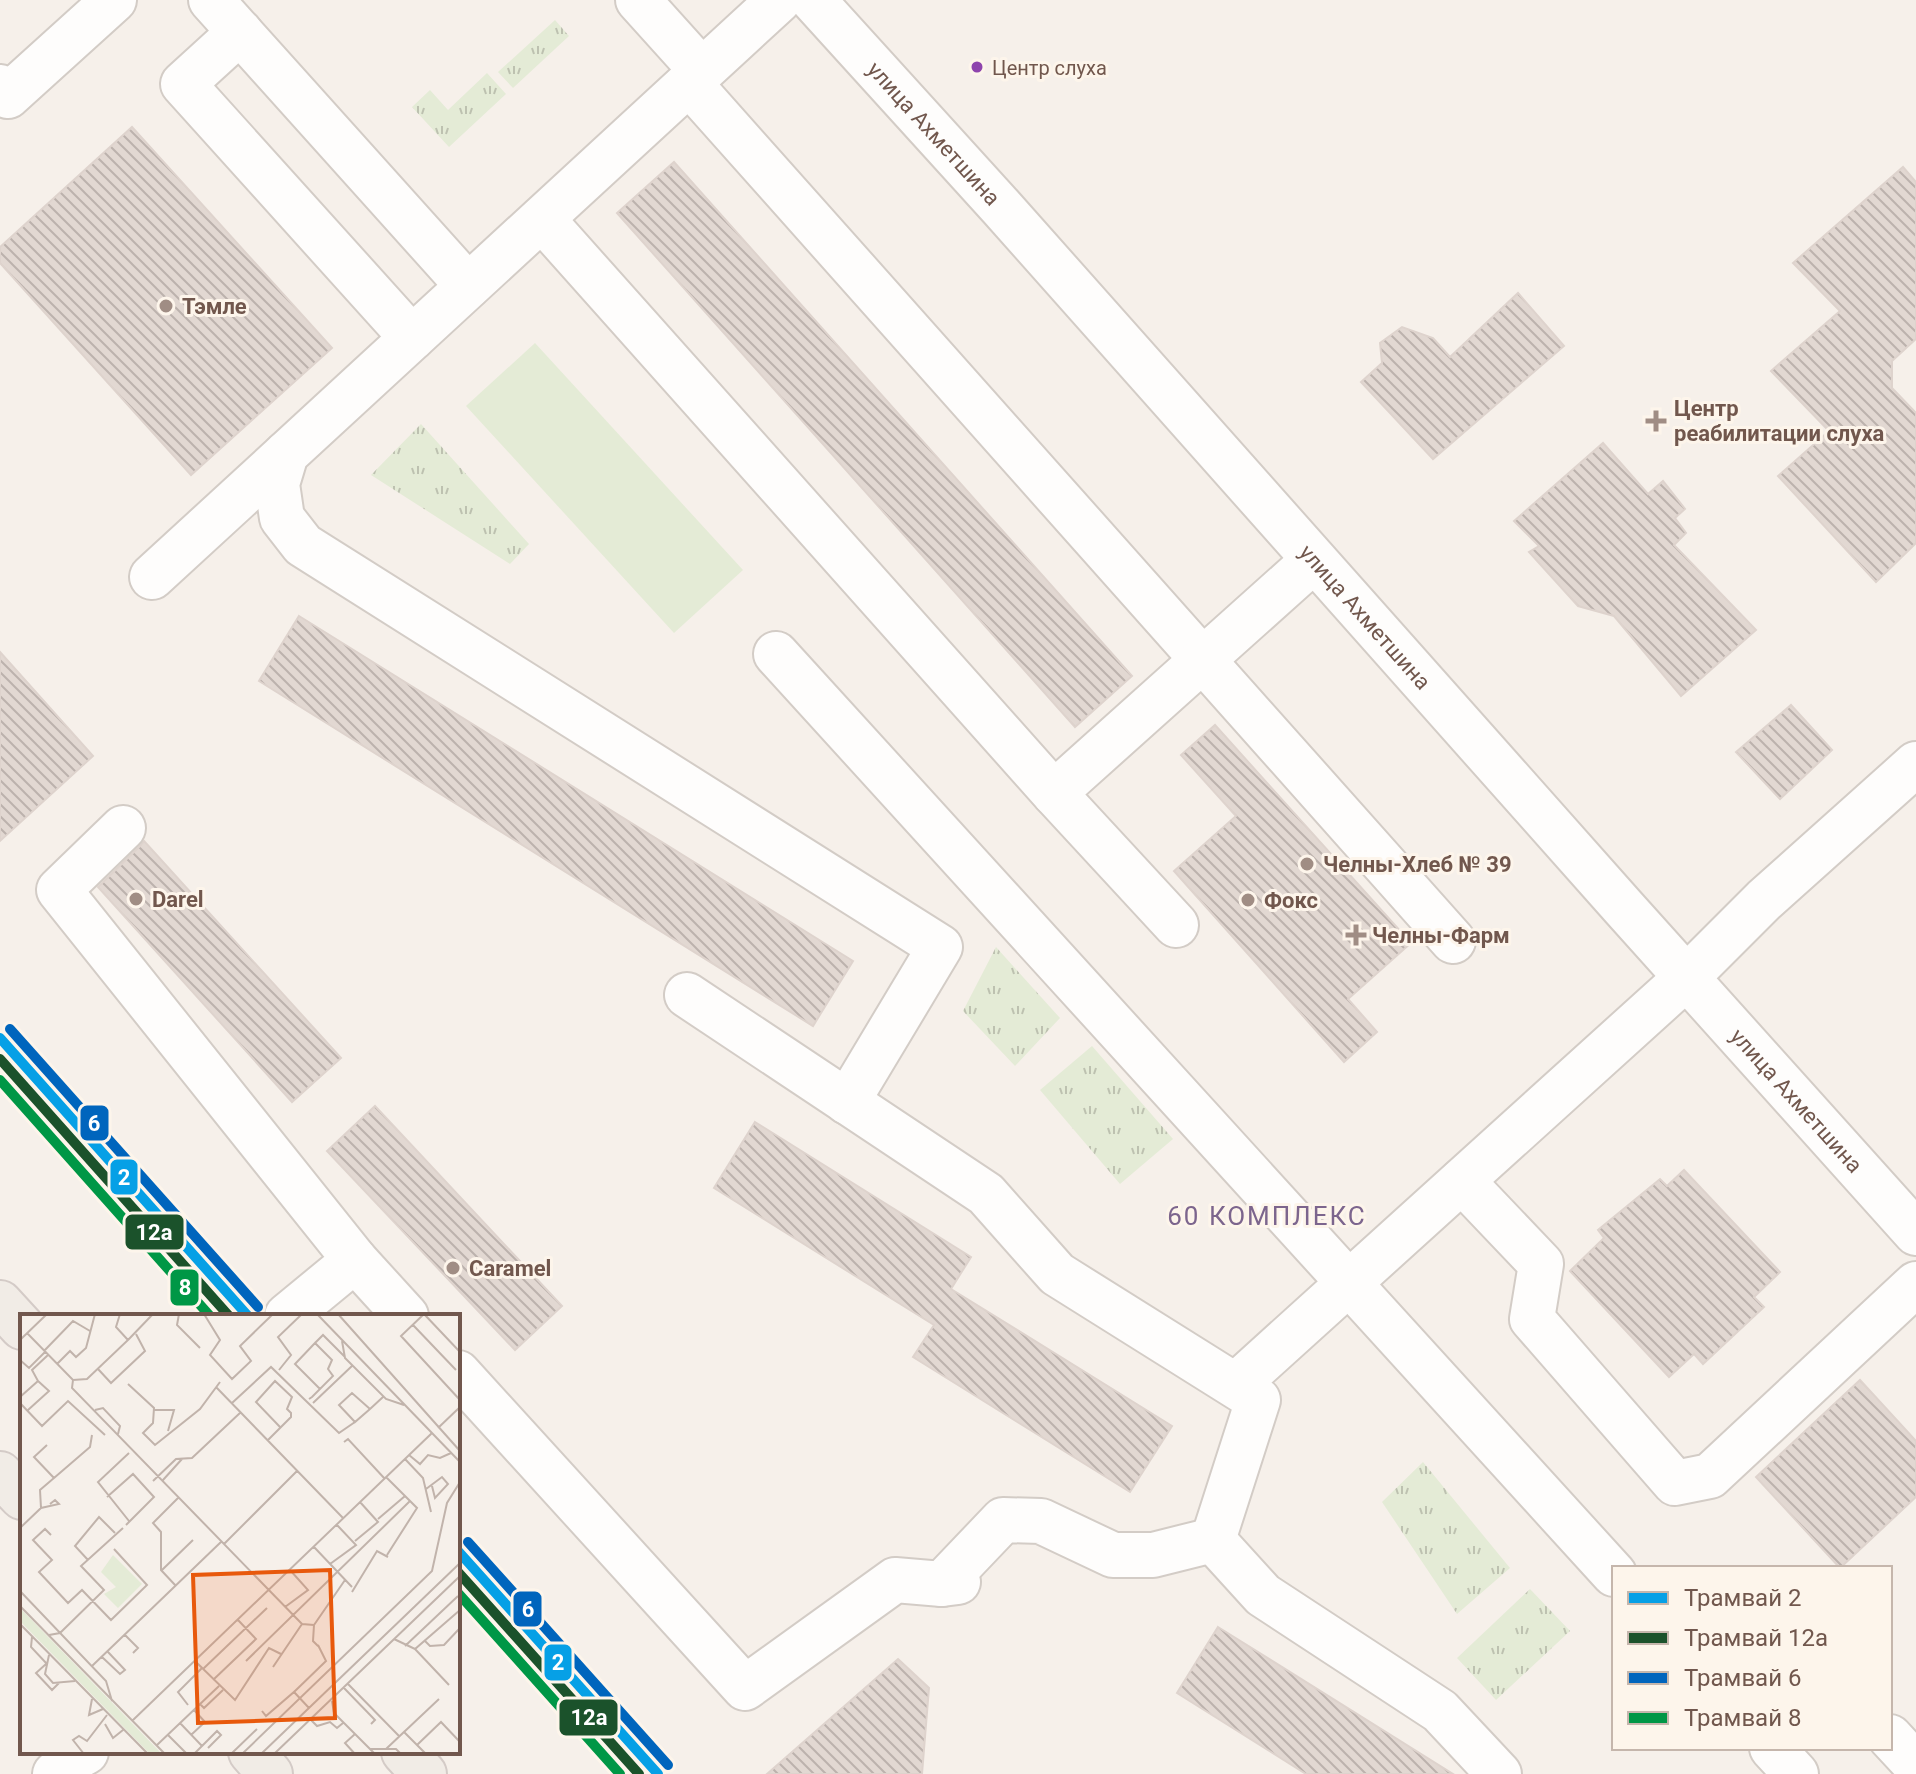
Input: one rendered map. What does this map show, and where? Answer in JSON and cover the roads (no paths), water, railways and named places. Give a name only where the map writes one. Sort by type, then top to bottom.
[{"type":"main road","points":[[0,1303],[20,1325]]},
{"type":"main road","points":[[0,1474],[20,1495]]},
{"type":"main road","points":[[406,1754],[424,1774]]},
{"type":"street","points":[[0,87],[8,96],[114,0]]},
{"type":"street","points":[[211,0],[468,286]]},
{"type":"street","points":[[638,0],[696,77],[1202,660],[1453,941]]},
{"type":"street","points":[[152,577],[779,0]]},
{"type":"street","name":"улица Ахметшина","points":[[813,0],[1916,1233]]},
{"type":"street","points":[[240,32],[183,84],[412,338]]},
{"type":"street","points":[[542,219],[1054,793],[1176,925]]},
{"type":"street","points":[[286,454],[277,484],[282,518],[303,545],[940,947],[847,1102]]},
{"type":"street","points":[[1054,793],[1314,560]]},
{"type":"street","points":[[776,654],[1612,1572]]},
{"type":"street","points":[[1236,1385],[1687,977],[1764,900],[1916,764]]},
{"type":"street","points":[[123,828],[59,890],[355,1260],[404,1314]]},
{"type":"street","points":[[687,995],[986,1194],[1057,1274],[1258,1400],[1213,1540]]},
{"type":"street","points":[[1462,1181],[1541,1264],[1532,1319],[1675,1483],[1710,1476],[1916,1284]]},
{"type":"street","points":[[289,1314],[355,1260]]},
{"type":"street","points":[[460,1375],[745,1688],[895,1580],[950,1583],[1003,1520],[1041,1521],[1113,1555],[1153,1555],[1213,1540]]},
{"type":"street","points":[[1213,1540],[1263,1595],[1440,1711],[1499,1774]]},
{"type":"street","points":[[1892,1739],[1916,1765]]},
{"type":"street","points":[[1774,1750],[1796,1774]]},
{"type":"tram line","name":"6","points":[[10,1029],[258,1307]]},
{"type":"tram line","name":"2","points":[[0,1038],[246,1314]]},
{"type":"tram line","name":"12а","points":[[0,1059],[227,1314]]},
{"type":"tram line","name":"8","points":[[0,1080],[208,1314]]},
{"type":"tram line","name":"6","points":[[468,1542],[668,1765]]},
{"type":"tram line","name":"2","points":[[460,1553],[658,1774]]},
{"type":"tram line","name":"12а","points":[[460,1574],[639,1774]]},
{"type":"tram line","name":"8","points":[[460,1595],[620,1774]]},
{"type":"place","name":"Центр слуха","points":[[977,67]]},
{"type":"place","name":"Тэмле","points":[[166,306]]},
{"type":"place","name":"Центр реабилитации слуха","points":[[1656,421]]},
{"type":"place","name":"Челны-Хлеб № 39","points":[[1307,864]]},
{"type":"place","name":"Darel","points":[[136,899]]},
{"type":"place","name":"Фокс","points":[[1248,900]]},
{"type":"place","name":"Челны-Фарм","points":[[1356,935]]},
{"type":"place","name":"Caramel","points":[[453,1268]]},
{"type":"district","name":"60 КОМПЛЕКС","points":[[1267,1216]]}]
